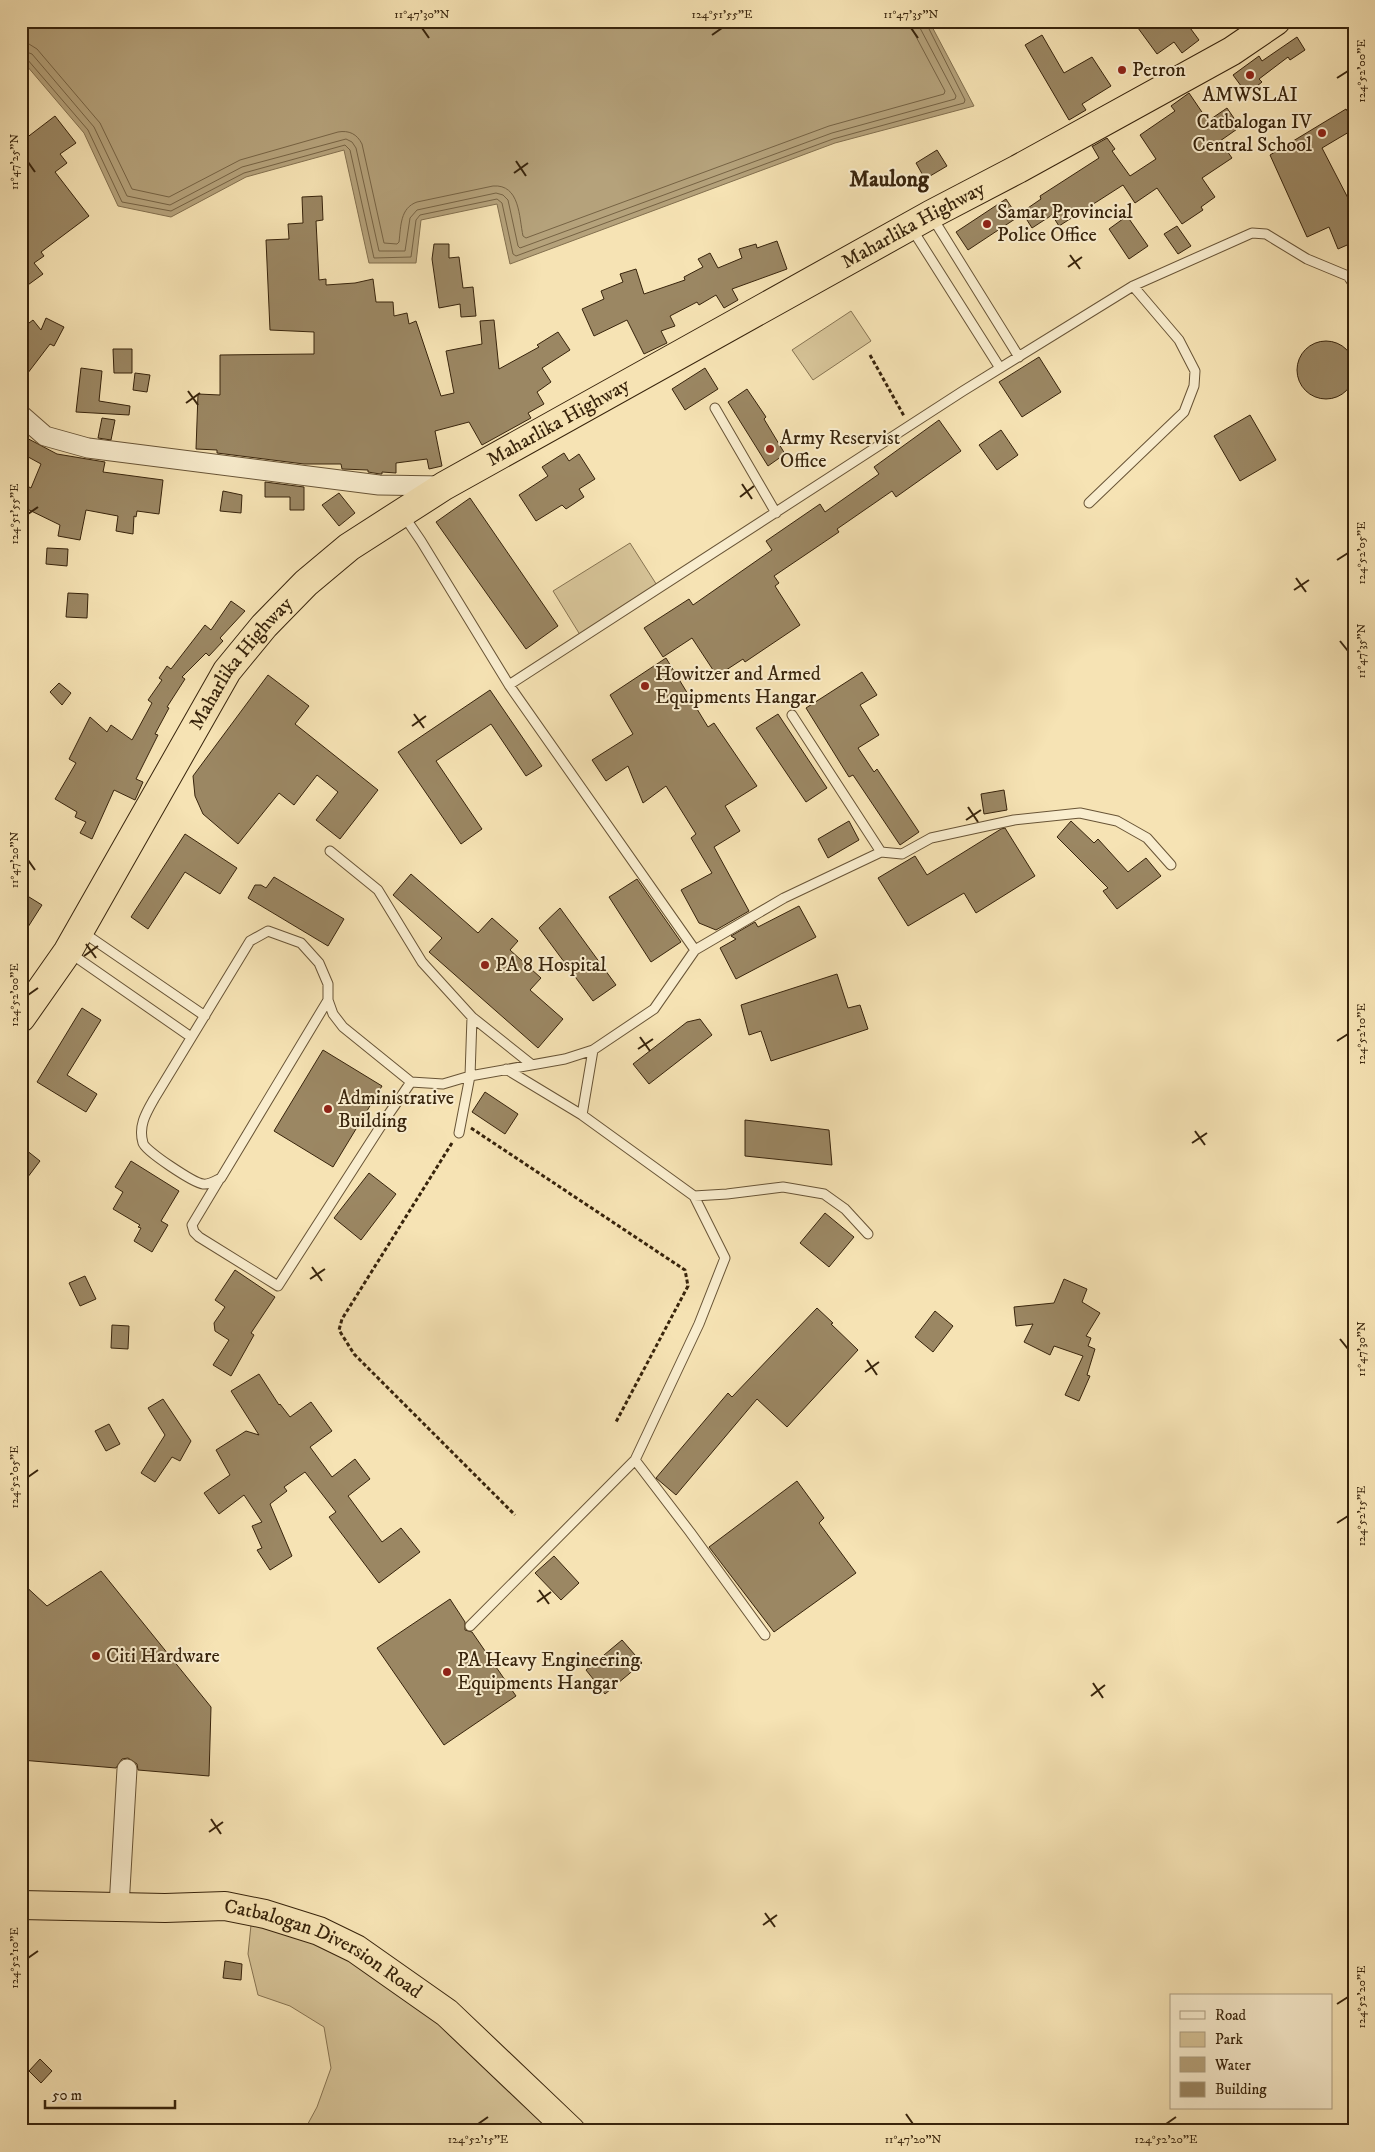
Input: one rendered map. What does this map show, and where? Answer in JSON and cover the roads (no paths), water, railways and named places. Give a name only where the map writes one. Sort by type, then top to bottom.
[{"type":"highway","name":"Maharlika Highway","points":[[21,1018],[74,941],[227,671],[264,626],[306,584],[348,547],[444,486],[920,221],[1232,51],[1276,21]]},
{"type":"highway","name":"Catbalogan Diversion Road","points":[[21,1905],[119,1907],[224,1906],[266,1914],[319,1931],[356,1949],[447,2012],[571,2131]]},
{"type":"street","points":[[21,415],[45,436],[88,448],[379,485],[444,486]]},
{"type":"street","points":[[379,485],[391,504],[395,518]]},
{"type":"street","points":[[119,1907],[127,1769]]},
{"type":"lane","points":[[920,221],[1019,357]]},
{"type":"lane","points":[[920,221],[1000,368]]},
{"type":"lane","points":[[509,685],[1000,368],[1133,286],[1252,233],[1266,234],[1307,259],[1348,276],[1354,285]]},
{"type":"lane","points":[[1088,503],[1184,412],[1194,386],[1195,371],[1179,340],[1133,286]]},
{"type":"lane","points":[[715,408],[776,513]]},
{"type":"lane","points":[[395,518],[421,541],[509,685],[695,950]]},
{"type":"lane","points":[[792,715],[882,852]]},
{"type":"lane","points":[[220,1178],[212,1183],[202,1184],[155,1157],[143,1145],[141,1130],[145,1116],[250,941],[268,931],[301,942],[319,963],[328,984],[328,1000],[333,1014],[344,1027],[411,1082],[443,1084],[470,1076],[565,1059],[593,1050],[654,1009],[695,950],[784,898],[882,852],[902,854],[931,838],[1014,820],[1080,813],[1117,821],[1147,838],[1170,865]]},
{"type":"lane","points":[[330,851],[378,890],[422,962],[472,1016],[531,1064]]},
{"type":"lane","points":[[74,941],[205,1016]]},
{"type":"lane","points":[[74,941],[192,1037]]},
{"type":"lane","points":[[328,1000],[192,1225],[194,1232],[199,1237],[278,1286],[411,1082]]},
{"type":"lane","points":[[459,1134],[470,1076],[472,1016]]},
{"type":"lane","points":[[582,1114],[593,1050]]},
{"type":"lane","points":[[470,1626],[635,1460],[699,1324],[725,1258],[694,1196],[582,1114],[506,1069]]},
{"type":"lane","points":[[694,1196],[784,1187],[824,1194],[845,1209],[868,1234]]},
{"type":"lane","points":[[635,1460],[765,1635]]},
{"type":"water","points":[[21,21],[929,21],[974,106],[835,143],[510,264],[497,204],[421,220],[416,263],[369,263],[344,150],[246,177],[171,217],[118,206],[84,133],[21,59]]},
{"type":"place","name":"Petron","points":[[1122,70]]},
{"type":"place","name":"AMWSLAI","points":[[1250,75]]},
{"type":"place","name":"Catbalogan IV Central School","points":[[1322,133]]},
{"type":"place","name":"Samar Provincial Police Office","points":[[987,224]]},
{"type":"place","name":"Army Reservist Office","points":[[770,449]]},
{"type":"place","name":"Howitzer and Armed Equipments Hangar","points":[[645,686]]},
{"type":"place","name":"PA 8 Hospital","points":[[485,965]]},
{"type":"place","name":"Administrative Building","points":[[328,1109]]},
{"type":"place","name":"Citi Hardware","points":[[96,1656]]},
{"type":"place","name":"PA Heavy Engineering Equipments Hangar","points":[[447,1672]]},
{"type":"district","name":"Maulong","points":[[889,179]]}]
